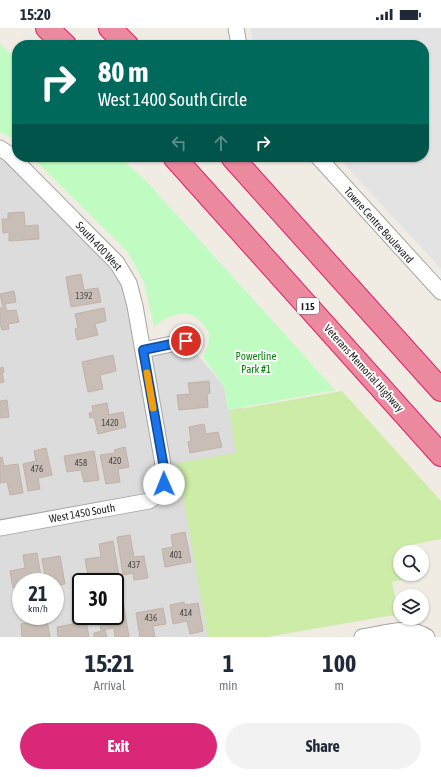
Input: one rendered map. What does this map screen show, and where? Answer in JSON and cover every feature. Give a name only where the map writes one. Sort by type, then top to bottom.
[{"type":"highway","points":[[47,28],[60,40]]},
{"type":"highway","points":[[110,28],[122,40]]},
{"type":"highway","name":"Veterans Memorial Highway","points":[[178,162],[441,455]]},
{"type":"highway","points":[[236,162],[441,390]]},
{"type":"street","points":[[236,28],[238,40]]},
{"type":"street","name":"South 400 West","points":[[0,148],[12,157]]},
{"type":"street","name":"South 400 West","points":[[17,162],[117,263],[129,283],[133,294],[164,468],[165,476],[161,491]]},
{"type":"street","name":"Towne Centre Boulevard","points":[[323,162],[441,292]]},
{"type":"street","points":[[143,350],[186,341]]},
{"type":"street","name":"West 1450 South","points":[[0,528],[141,503],[149,501],[161,491]]},
{"type":"street","points":[[362,637],[404,630],[414,631],[423,635]]},
{"type":"shaded area","points":[[250,28],[441,28],[441,269],[343,162],[429,162],[429,40],[253,40]]},
{"type":"shaded area","points":[[0,149],[117,263],[143,350],[186,341],[224,386],[228,410],[243,407],[249,454],[211,637],[0,637]]},
{"type":"green space","points":[[0,44],[12,55],[12,138],[0,132]]},
{"type":"green space","name":"Powerline Park #1","points":[[37,162],[125,162],[149,184],[335,390],[228,410],[224,386],[203,357],[208,345],[209,332],[198,318],[185,314],[174,315],[154,326],[144,282],[128,252]]},
{"type":"green space","points":[[342,391],[441,501],[441,539],[411,545],[393,545],[393,581],[397,581],[392,582],[393,589],[393,616],[267,637],[208,637],[177,463],[236,453],[229,411]]},
{"type":"building","points":[[24,212],[25,226],[38,225],[39,239],[9,241],[9,232],[3,233],[2,219],[8,219],[8,213]]},
{"type":"building","points":[[81,274],[84,290],[98,288],[101,302],[71,307],[66,277]]},
{"type":"building","points":[[14,291],[16,302],[5,304],[7,311],[16,310],[19,322],[8,324],[9,329],[2,330],[0,326],[0,308],[3,308],[0,294]]},
{"type":"building","points":[[104,308],[106,321],[95,324],[98,335],[77,340],[75,329],[78,328],[75,314]]},
{"type":"building","points":[[113,355],[116,371],[100,375],[103,389],[88,392],[82,362]]},
{"type":"building","points":[[3,367],[4,372],[2,373],[4,382],[0,383],[0,368]]},
{"type":"building","points":[[209,381],[210,393],[207,394],[208,407],[179,410],[177,395],[190,394],[188,383]]},
{"type":"building","points":[[7,400],[9,417],[0,418],[0,401]]},
{"type":"building","points":[[107,403],[109,415],[123,412],[126,427],[98,434],[94,417],[90,418],[89,413],[93,412],[92,406]]},
{"type":"building","points":[[204,424],[206,434],[218,432],[222,447],[190,453],[188,442],[191,441],[189,427]]},
{"type":"building","points":[[125,447],[129,467],[118,469],[120,482],[106,484],[100,455],[115,453],[114,450]]},
{"type":"building","points":[[46,448],[52,475],[38,478],[40,489],[28,491],[23,464],[36,461],[34,451]]},
{"type":"building","points":[[94,451],[99,480],[84,482],[81,470],[67,472],[64,456]]},
{"type":"building","points":[[2,457],[4,466],[18,464],[23,493],[10,495],[7,482],[0,483],[0,458]]},
{"type":"building","points":[[185,532],[191,562],[165,567],[162,549],[173,547],[171,535]]},
{"type":"building","points":[[130,535],[134,557],[144,556],[148,578],[134,580],[133,573],[124,575],[117,537]]},
{"type":"building","points":[[113,541],[118,573],[87,573],[85,559],[101,557],[99,544]]},
{"type":"building","points":[[37,553],[40,573],[12,573],[12,582],[10,571],[25,568],[23,555]]},
{"type":"building","points":[[60,556],[63,573],[44,573],[42,559]]},
{"type":"building","points":[[184,602],[185,605],[198,603],[203,631],[190,634],[187,621],[173,624],[170,605]]},
{"type":"building","points":[[124,607],[129,637],[115,637],[114,628],[101,630],[100,625],[124,625]]},
{"type":"building","points":[[163,608],[166,624],[153,626],[155,637],[140,637],[136,613]]},
{"type":"building","points":[[72,624],[87,625],[89,637],[58,637],[57,627]]},
{"type":"building","points":[[21,625],[48,625],[50,637],[22,637]]},
{"type":"building","points":[[105,630],[107,637],[94,637],[94,633]]},
{"type":"slow traffic","points":[[147,373],[153,408]]},
{"type":"route","points":[[164,484],[164,468],[143,350],[186,341]]}]
